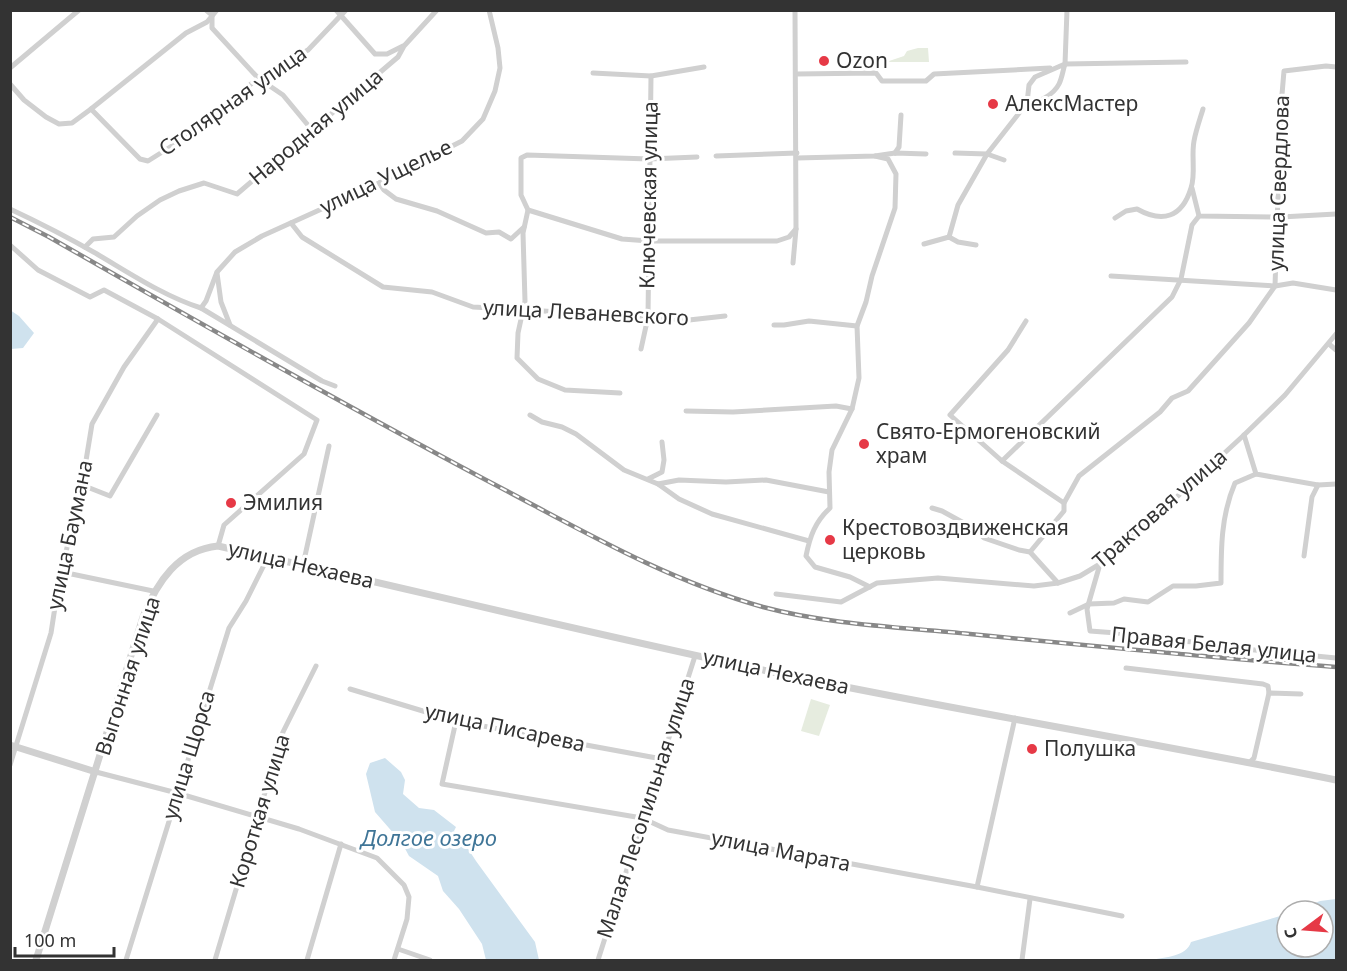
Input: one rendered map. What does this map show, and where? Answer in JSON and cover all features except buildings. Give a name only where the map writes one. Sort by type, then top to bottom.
[{"type":"street","points":[[10,68],[80,10]]},
{"type":"street","points":[[206,10],[212,15]]},
{"type":"street","points":[[10,84],[24,100],[46,117],[59,124],[72,123],[186,33],[207,22],[217,10]]},
{"type":"street","name":"Столярная улица","points":[[92,109],[140,159],[148,161],[194,132],[258,78],[308,50],[338,13],[346,10]]},
{"type":"street","name":"Народная улица","points":[[85,247],[93,239],[114,237],[137,216],[160,200],[179,191],[204,183],[237,194],[398,57],[404,46],[437,10]]},
{"type":"street","name":"улица Ущелье","points":[[201,308],[217,272],[235,252],[262,236],[379,183],[462,141],[483,119],[495,91],[500,68],[489,10]]},
{"type":"street","points":[[793,263],[797,156],[795,10]]},
{"type":"street","points":[[1026,103],[1034,104],[1059,84],[1065,64],[1067,10]]},
{"type":"street","points":[[338,13],[375,54],[387,54],[404,46]]},
{"type":"street","points":[[212,15],[212,28],[258,78],[283,95],[312,130]]},
{"type":"street","points":[[949,237],[958,205],[987,154],[1026,103],[1029,85],[1035,77],[1065,64],[1186,62]]},
{"type":"street","points":[[593,73],[651,76],[704,67]]},
{"type":"street","name":"улица Свердлова","points":[[1029,552],[1064,511],[1064,503],[1079,476],[1160,412],[1172,398],[1188,391],[1249,323],[1275,286],[1284,71],[1336,67]]},
{"type":"street","points":[[796,74],[876,74],[882,81],[926,81],[934,74],[1054,68]]},
{"type":"street","name":"Ключевская улица","points":[[641,349],[648,317],[651,76]]},
{"type":"street","points":[[1199,216],[1191,188],[1194,141],[1203,109]]},
{"type":"street","points":[[895,153],[899,147],[901,114]]},
{"type":"street","points":[[955,153],[987,154],[1004,160]]},
{"type":"street","points":[[716,156],[926,154]]},
{"type":"street","points":[[620,393],[565,390],[538,379],[517,358],[518,333],[525,301],[524,227],[528,210],[521,195],[521,158],[527,155],[649,159],[697,157]]},
{"type":"street","points":[[870,587],[850,577],[815,567],[806,556],[809,541],[820,517],[830,508],[832,450],[852,409],[859,378],[857,326],[895,208],[896,174],[888,159],[875,156]]},
{"type":"street","points":[[379,183],[396,199],[437,211],[486,233],[499,232],[511,239],[524,227]]},
{"type":"street","points":[[1115,218],[1126,211],[1137,209],[1151,217],[1167,216],[1180,210],[1191,188]]},
{"type":"street","points":[[10,209],[85,247],[184,303],[201,308],[322,381],[335,386]]},
{"type":"street","points":[[528,210],[622,239],[777,241],[789,237],[796,230]]},
{"type":"street","points":[[1199,216],[1277,217],[1336,213]]},
{"type":"street","points":[[1002,461],[1172,297],[1181,279],[1192,225],[1199,216]]},
{"type":"street","name":"улица Леваневского","points":[[291,223],[302,237],[383,287],[432,292],[473,307],[522,312],[689,320],[725,316]]},
{"type":"street","points":[[924,244],[949,237],[958,242],[976,245]]},
{"type":"street","points":[[10,245],[38,270],[90,297],[104,290],[158,319],[317,420],[304,454],[224,525],[218,546]]},
{"type":"street","points":[[217,272],[221,302],[231,326]]},
{"type":"street","points":[[1111,276],[1275,286],[1293,284],[1336,290]]},
{"type":"street","name":"улица Баумана","points":[[10,765],[13,746],[51,633],[92,424],[124,367],[158,319]]},
{"type":"street","points":[[774,325],[809,321],[857,326]]},
{"type":"street","points":[[1026,321],[1008,350],[950,414],[1002,461],[1064,503]]},
{"type":"street","name":"Трактовая улица","points":[[776,594],[841,602],[870,587],[887,582],[939,578],[1034,586],[1058,583],[1080,576],[1100,564],[1155,517],[1244,435],[1285,395],[1336,334]]},
{"type":"street","points":[[1329,344],[1336,350]]},
{"type":"street","points":[[686,411],[733,412],[836,406],[852,409]]},
{"type":"street","points":[[82,484],[110,496],[157,415]]},
{"type":"street","points":[[530,415],[542,422],[562,427],[576,434],[624,470],[658,484],[679,499],[712,514],[809,541]]},
{"type":"street","points":[[1244,435],[1256,474]]},
{"type":"street","points":[[648,479],[662,472],[664,460],[662,442]]},
{"type":"street","points":[[303,565],[329,446]]},
{"type":"street","points":[[1070,614],[1089,604],[1114,603],[1124,600],[1149,602],[1173,586],[1221,583],[1222,543],[1227,501],[1235,483],[1256,474],[1318,485],[1336,483]]},
{"type":"street","points":[[658,484],[679,480],[726,482],[766,480],[829,492]]},
{"type":"street","points":[[1304,556],[1312,497],[1318,485]]},
{"type":"street","points":[[932,508],[973,528],[984,538],[1029,552],[1058,583]]},
{"type":"street","name":"улица Нехаева","points":[[218,546],[695,656],[1336,780]]},
{"type":"street","name":"Выгонная улица","points":[[36,960],[153,591],[179,562],[190,554],[218,546]]},
{"type":"street","name":"улица Щорса","points":[[126,960],[229,628],[246,601],[268,557]]},
{"type":"street","name":"Правая Белая улица","points":[[1100,564],[1087,609],[1090,631],[1336,658]]},
{"type":"street","points":[[62,572],[153,591]]},
{"type":"street","name":"Малая Лесопильная улица","points":[[598,960],[695,656]]},
{"type":"street","name":"Короткая улица","points":[[215,960],[283,732],[316,666]]},
{"type":"street","points":[[1126,668],[1268,686],[1269,693],[1254,758],[1250,762]]},
{"type":"street","name":"улица Писарева","points":[[350,689],[456,721],[662,759]]},
{"type":"street","points":[[1269,693],[1301,694]]},
{"type":"street","points":[[978,887],[1015,718]]},
{"type":"street","name":"улица Марата","points":[[456,721],[442,784],[642,818],[668,830],[1122,916]]},
{"type":"street","points":[[13,746],[96,772],[299,829],[377,858],[404,885],[409,897],[394,960]]},
{"type":"street","points":[[307,960],[341,844]]},
{"type":"street","points":[[1022,960],[1030,899]]},
{"type":"street","points":[[398,949],[430,960]]},
{"type":"shaded area","points":[[928,48],[929,62],[886,62],[904,56],[907,51]]},
{"type":"shaded area","points":[[811,699],[830,705],[819,736],[801,731]]},
{"type":"water","points":[[10,310],[19,316],[34,333],[23,348],[11,349]]},
{"type":"water","name":"Долгое озеро","points":[[385,758],[401,772],[405,780],[403,794],[419,808],[434,810],[456,827],[454,831],[535,942],[539,960],[486,960],[482,944],[459,909],[443,891],[438,876],[409,856],[402,843],[375,812],[366,774],[370,763]]},
{"type":"water","points":[[1335,899],[1336,960],[1151,960],[1185,951],[1191,942],[1275,918],[1275,959],[1335,959]]},
{"type":"railway","points":[[10,217],[321,391],[554,516],[656,567],[726,595],[788,613],[840,622],[1336,667]]},
{"type":"place","name":"Ozon","points":[[824,61]]},
{"type":"place","name":"АлексМастер","points":[[993,104]]},
{"type":"place","name":"Свято-Ермогеновский храм","points":[[864,444]]},
{"type":"place","name":"Эмилия","points":[[231,503]]},
{"type":"place","name":"Крестовоздвиженская церковь","points":[[830,540]]},
{"type":"place","name":"Полушка","points":[[1032,749]]}]
